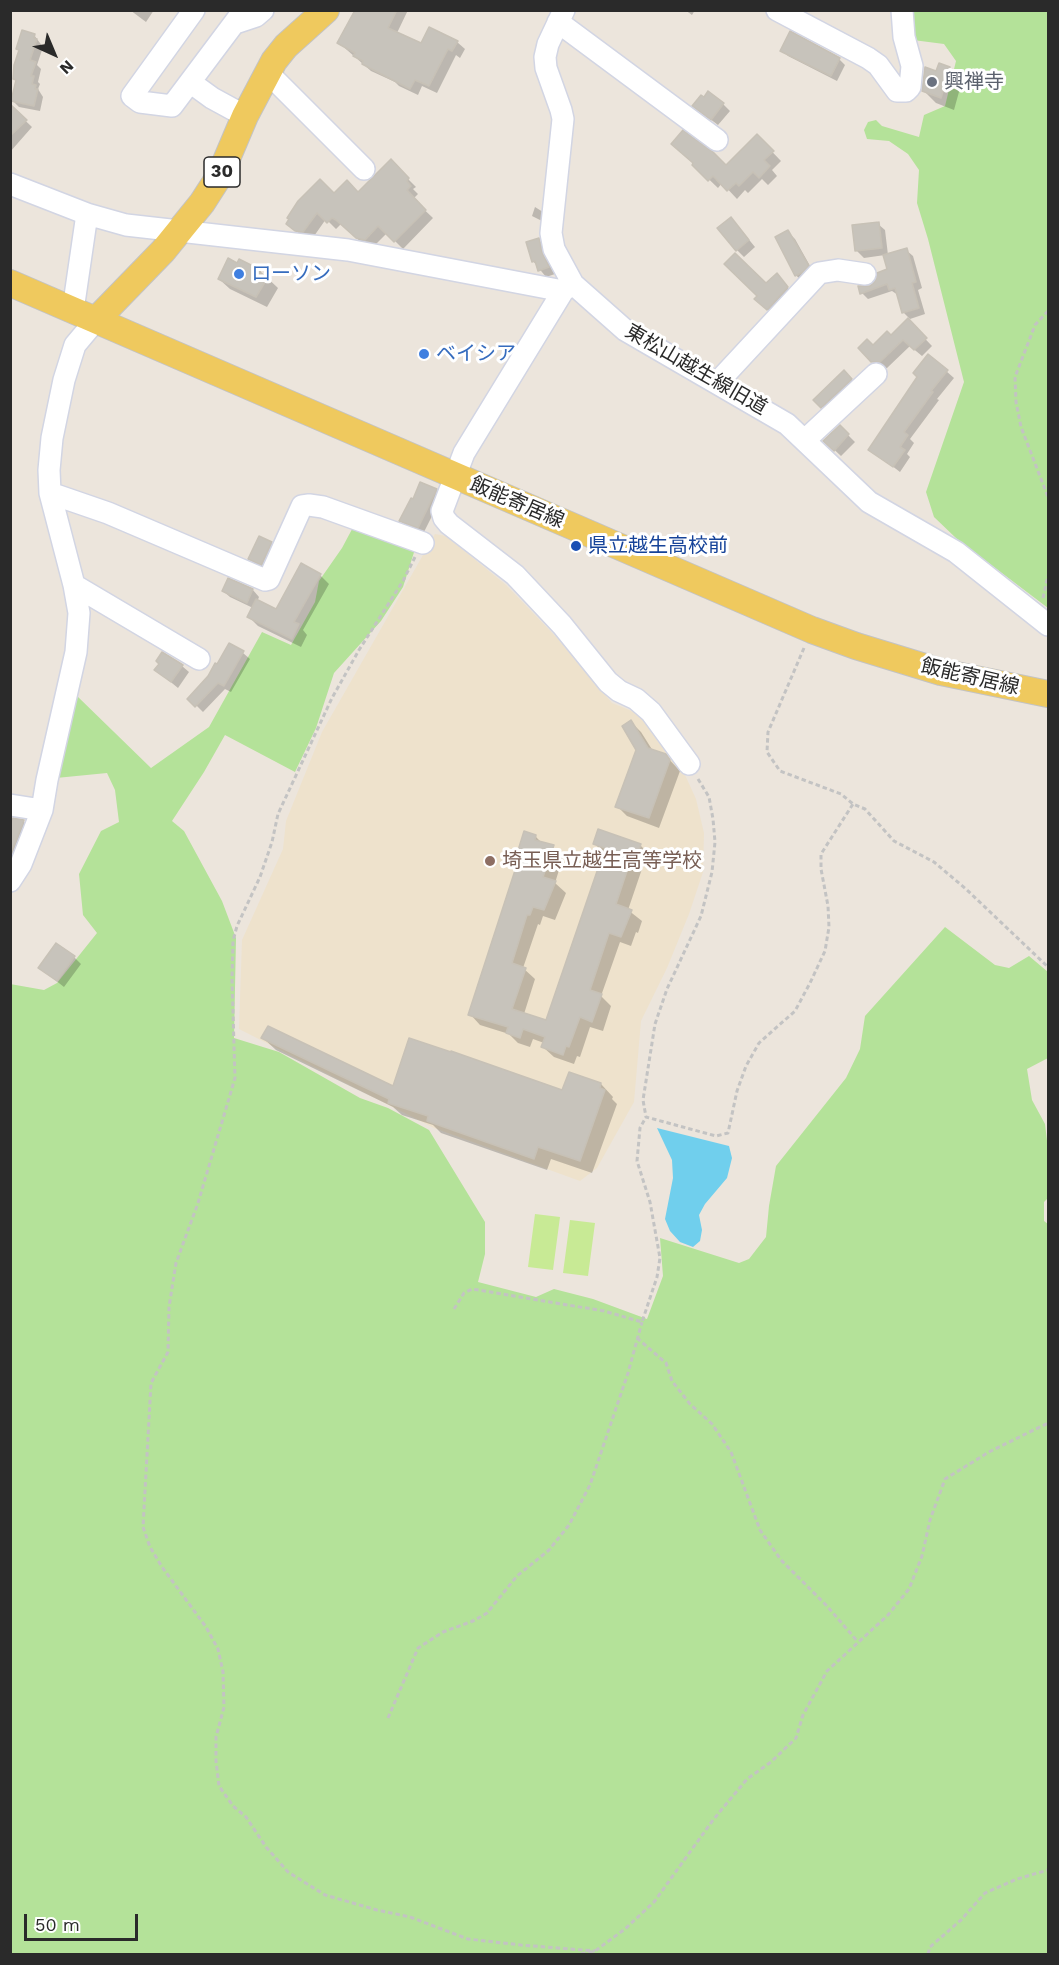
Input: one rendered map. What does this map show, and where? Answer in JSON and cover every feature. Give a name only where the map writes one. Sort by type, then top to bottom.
[{"type":"main road","name":"30","points":[[96,320],[180,232],[220,175],[267,72],[286,46],[326,10]]},
{"type":"main road","name":"飯能寄居線","points":[[10,283],[812,630],[941,672],[1048,694]]},
{"type":"street","points":[[194,10],[132,96],[140,102],[172,106],[239,17],[256,16],[263,10]]},
{"type":"street","points":[[777,10],[879,65],[897,91],[906,91],[910,87],[912,66],[903,37],[902,10]]},
{"type":"street","points":[[561,16],[717,140]]},
{"type":"street","name":"東松山越生線旧道","points":[[561,16],[545,57],[546,68],[563,119],[551,233],[554,249],[568,287],[654,349],[787,424],[878,509],[956,552],[1048,625]]},
{"type":"street","points":[[267,72],[364,169]]},
{"type":"street","points":[[190,82],[212,98],[245,116]]},
{"type":"street","points":[[10,184],[87,214],[126,225],[348,250],[568,287],[464,453],[442,511],[444,518],[469,540],[515,575],[562,625],[608,682],[619,691],[636,699],[651,712],[689,764]]},
{"type":"street","points":[[73,310],[87,214]]},
{"type":"street","points":[[717,383],[819,273],[838,270],[865,274]]},
{"type":"street","points":[[10,882],[21,864],[42,810],[76,652],[79,613],[51,493],[49,470],[52,438],[64,380],[75,345],[96,320]]},
{"type":"street","points":[[805,440],[876,374]]},
{"type":"street","points":[[51,493],[108,513],[265,580],[269,579],[302,506],[323,507],[423,543]]},
{"type":"street","points":[[74,585],[199,659]]},
{"type":"street","points":[[10,805],[42,810]]},
{"type":"path","points":[[1048,311],[1035,325],[1016,376],[1016,402],[1021,427],[1048,497]]},
{"type":"path","points":[[423,543],[403,581],[359,650],[332,698],[278,814],[272,842],[260,877],[237,926],[233,941],[232,979],[235,1078],[198,1203],[176,1263],[169,1306],[168,1352],[150,1383],[143,1527],[150,1547],[162,1567],[206,1627],[218,1649],[223,1672],[224,1707],[216,1737],[219,1786],[288,1872],[325,1896],[410,1917],[468,1938],[595,1951]]},
{"type":"path","points":[[812,630],[768,732],[767,752],[780,771],[841,794],[853,804],[865,809],[894,841],[934,862],[950,875],[1048,967]]},
{"type":"path","points":[[388,1718],[418,1648],[443,1632],[473,1622],[487,1613],[518,1576],[549,1550],[569,1524],[590,1485],[628,1373],[657,1277],[660,1258],[650,1202],[638,1161],[640,1128],[646,1117],[643,1100],[655,1024],[667,989],[701,916],[712,872],[715,842],[714,819],[708,797],[689,764]]},
{"type":"path","points":[[646,1117],[716,1136],[728,1133],[737,1091],[746,1066],[759,1043],[795,1011],[825,951],[829,927],[828,906],[820,869],[821,854],[853,804]]},
{"type":"path","points":[[453,1309],[464,1293],[472,1289],[604,1311],[642,1322]]},
{"type":"path","points":[[638,1338],[666,1363],[672,1381],[690,1404],[712,1424],[730,1452],[760,1530],[781,1560],[827,1606],[858,1643]]},
{"type":"path","points":[[581,1954],[595,1951],[625,1929],[654,1902],[713,1820],[747,1779],[771,1762],[795,1738],[803,1715],[827,1671],[888,1615],[909,1589],[922,1556],[930,1520],[945,1479],[989,1452],[1048,1423]]},
{"type":"path","points":[[928,1954],[930,1947],[961,1920],[985,1893],[1017,1879],[1048,1870]]},
{"type":"shaded area","name":"埼玉県立越生高等学校","points":[[435,534],[446,536],[506,585],[559,640],[612,703],[639,714],[686,777],[696,799],[704,833],[703,872],[689,914],[667,968],[641,1021],[634,1102],[597,1168],[580,1181],[434,1128],[239,1029],[242,940],[283,849],[286,821],[322,732]]},
{"type":"green space","points":[[892,11],[1048,11],[1048,608],[957,539],[934,517],[926,492],[964,382],[917,203],[919,170],[908,154],[889,141],[867,139],[864,130],[868,122],[876,120],[882,126],[919,137],[924,115],[945,106],[956,61],[944,44],[913,40]]},
{"type":"green space","points":[[358,518],[416,546],[403,587],[381,621],[334,673],[316,728],[295,772],[225,735],[172,821],[184,831],[222,901],[236,938],[234,1038],[279,1052],[360,1098],[388,1108],[429,1130],[485,1222],[485,1254],[478,1282],[536,1297],[554,1289],[593,1299],[647,1319],[663,1276],[660,1238],[739,1263],[749,1259],[766,1237],[776,1166],[846,1078],[860,1049],[865,1016],[945,927],[995,965],[1009,968],[1029,956],[1048,972],[1048,1058],[1027,1069],[1032,1100],[1045,1124],[1048,1149],[1048,1198],[1044,1202],[1044,1221],[1048,1224],[1048,1954],[11,1954],[10,984],[44,990],[57,983],[97,933],[83,915],[79,874],[101,831],[119,822],[115,790],[107,773],[56,778],[76,695],[151,768],[209,727],[262,632],[291,645],[315,602],[319,581],[342,548]]},
{"type":"green space","points":[[535,1214],[560,1217],[553,1270],[528,1267]]},
{"type":"green space","points":[[570,1220],[595,1223],[588,1276],[563,1273]]},
{"type":"water","points":[[657,1128],[729,1146],[732,1158],[727,1178],[705,1204],[699,1215],[702,1230],[700,1241],[693,1247],[680,1242],[670,1231],[665,1219],[673,1178],[672,1160]]},
{"type":"building","points":[[355,10],[397,10],[388,28],[421,43],[429,27],[458,41],[452,51],[448,49],[429,86],[415,80],[410,89],[362,64],[363,61],[353,56],[355,53],[337,43]]},
{"type":"building","points":[[22,30],[35,34],[34,38],[37,39],[30,60],[36,62],[31,76],[34,76],[32,84],[36,85],[35,89],[38,89],[34,106],[11,101],[16,80],[13,79],[14,65],[19,50],[16,49]]},
{"type":"building","points":[[790,31],[840,58],[831,76],[780,51]]},
{"type":"building","name":"興禅寺","points":[[939,63],[950,67],[941,98],[922,91],[925,67],[936,71]]},
{"type":"building","points":[[708,91],[724,103],[711,120],[692,106],[701,95],[704,97]]},
{"type":"building","points":[[10,104],[27,120],[10,136]]},
{"type":"building","points":[[683,130],[713,152],[726,165],[757,134],[774,151],[764,160],[770,166],[759,178],[753,172],[739,186],[736,183],[727,191],[713,176],[708,181],[692,165],[693,163],[671,144]]},
{"type":"building","points":[[391,159],[409,178],[407,181],[411,186],[407,190],[426,210],[394,242],[378,226],[365,240],[356,238],[336,220],[332,218],[327,223],[317,213],[303,232],[295,231],[286,224],[289,219],[287,218],[298,201],[320,179],[334,193],[347,180],[358,192]]},
{"type":"building","points":[[731,217],[749,240],[736,251],[717,228]]},
{"type":"building","points":[[879,222],[882,248],[855,251],[852,225]]},
{"type":"building","points":[[788,230],[809,266],[795,276],[775,237]]},
{"type":"building","points":[[539,238],[549,267],[538,271],[535,261],[532,262],[526,242]]},
{"type":"building","points":[[907,248],[916,282],[912,283],[919,308],[902,313],[895,288],[889,290],[887,284],[860,294],[858,286],[870,286],[875,281],[877,273],[887,269],[883,255]]},
{"type":"building","points":[[735,253],[766,283],[777,273],[788,287],[767,310],[754,299],[757,296],[724,264]]},
{"type":"building","points":[[228,258],[237,263],[239,259],[261,270],[259,273],[268,277],[256,297],[218,279]]},
{"type":"building","points":[[908,318],[927,338],[914,350],[903,340],[880,362],[871,362],[858,348],[867,339],[873,345],[887,331],[891,335]]},
{"type":"building","points":[[928,354],[948,370],[904,432],[908,435],[900,447],[905,450],[893,467],[868,450],[917,377],[913,373]]},
{"type":"building","points":[[844,370],[852,379],[821,408],[813,400]]},
{"type":"building","points":[[840,425],[849,434],[834,451],[823,441]]},
{"type":"building","points":[[420,482],[437,489],[418,528],[399,521],[411,498],[413,499]]},
{"type":"building","points":[[259,536],[272,542],[261,565],[248,559]]},
{"type":"building","points":[[301,563],[321,574],[294,622],[299,624],[292,639],[247,617],[256,599],[276,609]]},
{"type":"building","points":[[228,578],[253,589],[247,603],[222,591]]},
{"type":"building","points":[[229,643],[244,651],[224,686],[218,683],[195,707],[187,699],[208,676],[215,663],[217,664]]},
{"type":"building","points":[[162,652],[183,665],[171,682],[154,670],[159,664],[156,661]]},
{"type":"building","points":[[631,720],[648,748],[666,754],[670,760],[649,818],[615,807],[636,750],[622,726]]},
{"type":"building","points":[[13,818],[24,820],[10,856],[10,823]]},
{"type":"building","points":[[598,829],[641,844],[636,858],[632,856],[616,904],[632,910],[621,937],[609,933],[590,990],[602,994],[592,1022],[580,1017],[569,1047],[566,1046],[563,1055],[541,1047],[545,1037],[523,1029],[520,1038],[506,1033],[508,1027],[468,1015],[519,858],[516,857],[524,831],[536,835],[535,840],[554,845],[543,877],[556,881],[544,910],[533,907],[530,915],[527,915],[512,963],[526,968],[512,1009],[546,1020],[605,848],[593,844]]},
{"type":"building","points":[[56,943],[75,956],[57,981],[38,968]]},
{"type":"building","points":[[268,1026],[393,1086],[409,1038],[562,1090],[569,1072],[601,1083],[600,1088],[605,1090],[580,1161],[538,1147],[534,1159],[427,1121],[428,1116],[388,1103],[389,1099],[261,1038]]},
{"type":"place","name":"興禅寺","points":[[932,82]]},
{"type":"place","name":"ローソン","points":[[239,274]]},
{"type":"place","name":"ベイシア","points":[[424,354]]},
{"type":"place","name":"県立越生高校前","points":[[576,546]]},
{"type":"place","name":"埼玉県立越生高等学校","points":[[490,861]]}]
